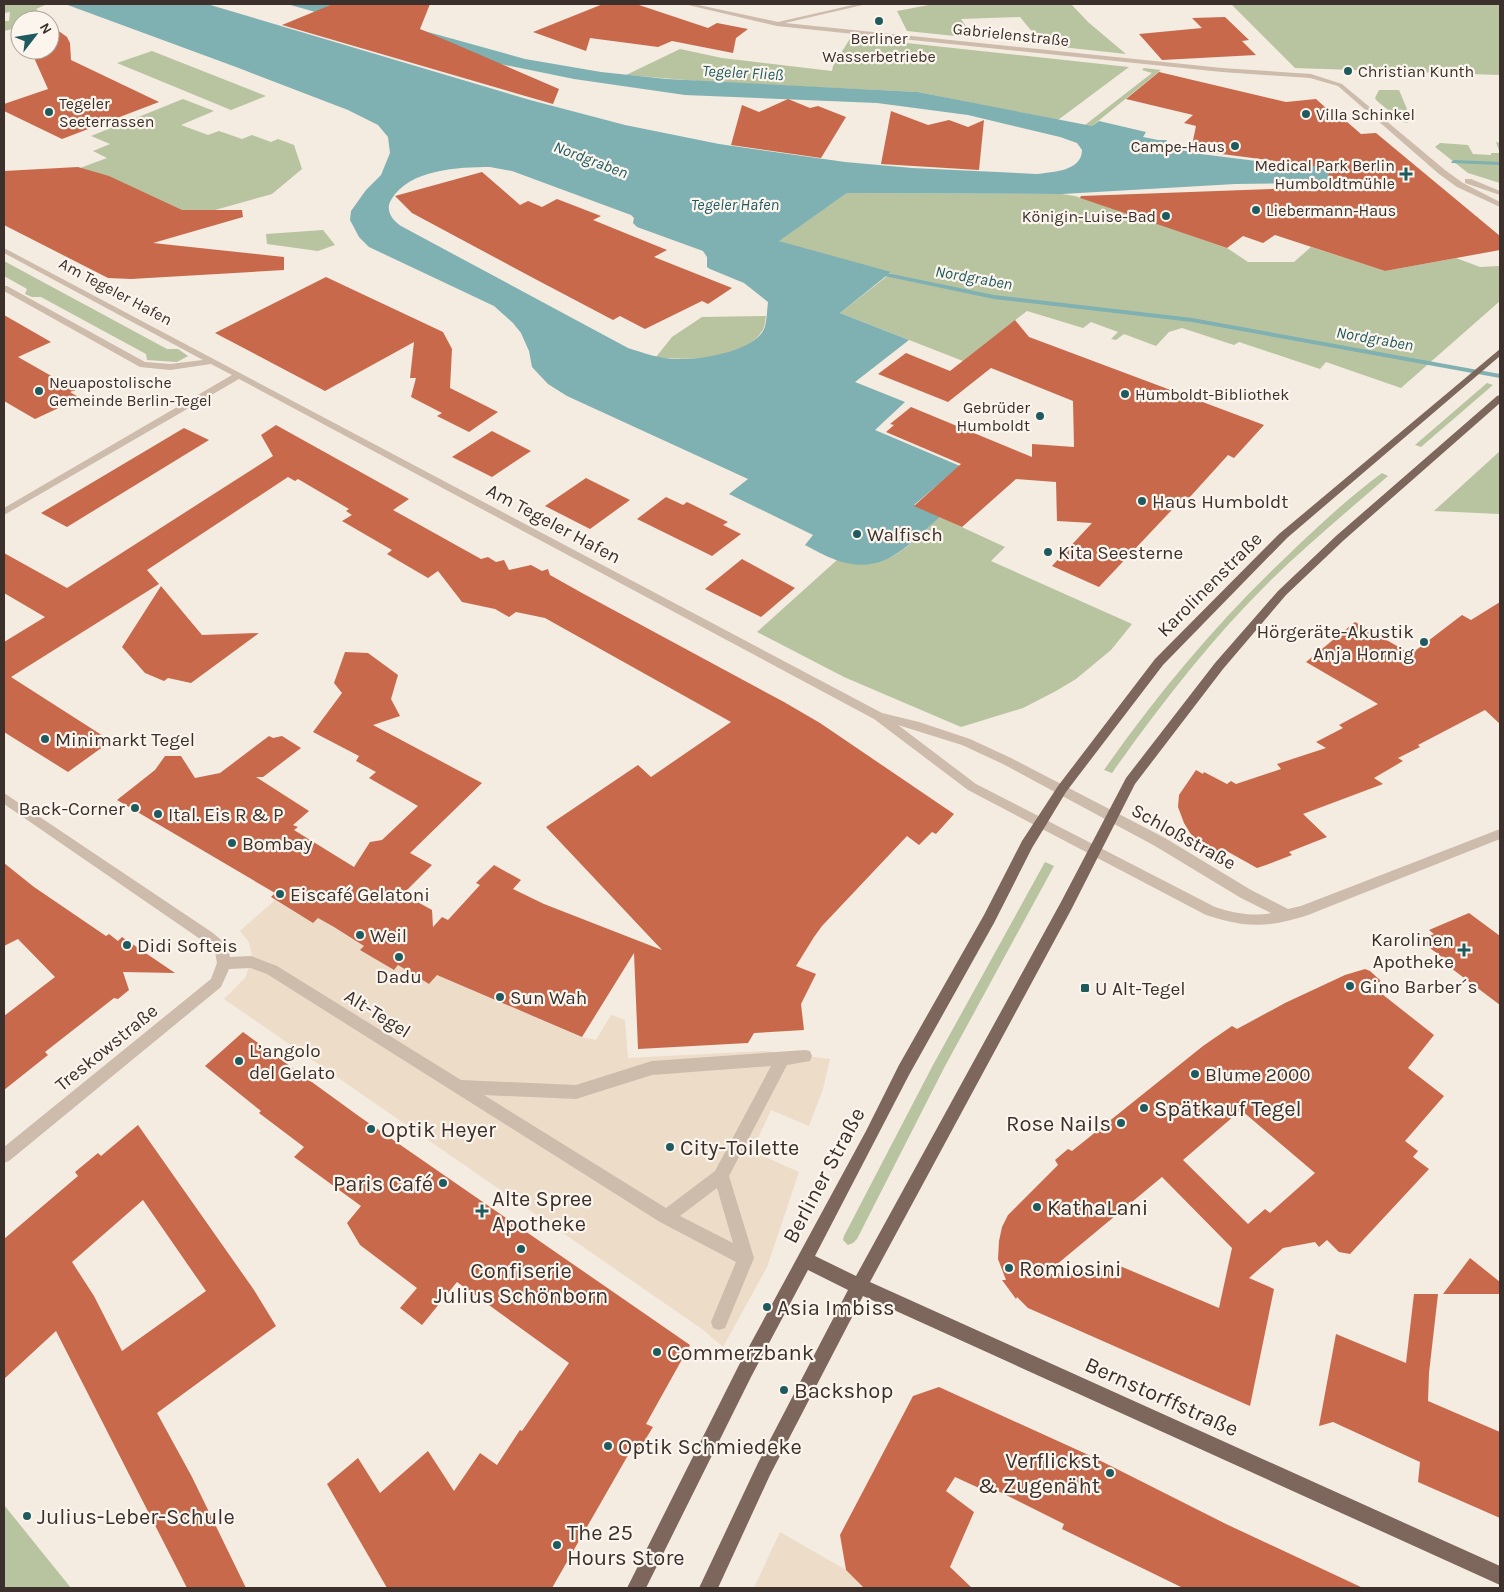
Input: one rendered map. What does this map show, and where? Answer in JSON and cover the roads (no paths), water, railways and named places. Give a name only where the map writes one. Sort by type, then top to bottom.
[{"type":"main road","name":"Karolinenstraße","points":[[1062,789],[1159,662],[1282,536],[1500,352]]},
{"type":"main road","points":[[708,1588],[764,1469],[859,1286],[1066,906],[1130,781],[1214,673],[1282,593],[1340,538],[1500,398]]},
{"type":"main road","name":"Berliner Straße","points":[[636,1588],[745,1371],[871,1136],[904,1070],[1040,823],[1062,789]]},
{"type":"main road","name":"Bernstorffstraße","points":[[805,1260],[1500,1576]]},
{"type":"street","name":"Gabrielenstraße","points":[[688,4],[776,24],[1214,69],[1311,76],[1333,82],[1346,90],[1442,172]]},
{"type":"street","points":[[776,24],[789,19],[864,4]]},
{"type":"street","points":[[1442,172],[1500,193]]},
{"type":"street","points":[[1442,172],[1460,185],[1500,205]]},
{"type":"street","name":"Am Tegeler Hafen","points":[[4,250],[878,716],[972,787],[1094,850]]},
{"type":"street","points":[[4,288],[144,365],[170,367],[214,361]]},
{"type":"street","points":[[4,512],[238,376]]},
{"type":"street","name":"Am Tegeler Hafen","points":[[878,716],[919,726],[966,742],[1062,789]]},
{"type":"street","name":"Schloßstraße","points":[[1062,789],[1219,875],[1246,894],[1288,915]]},
{"type":"street","points":[[4,798],[208,936],[222,949],[224,963]]},
{"type":"street","points":[[1094,850],[1210,911],[1230,917],[1260,921],[1310,908],[1500,834]]},
{"type":"street","name":"Alt-Tegel","points":[[224,963],[251,962],[272,970],[666,1217],[746,1258]]},
{"type":"street","name":"Treskowstraße","points":[[4,1156],[216,983],[224,963]]},
{"type":"street","points":[[458,1087],[576,1092],[652,1068],[805,1056]]},
{"type":"street","points":[[666,1217],[721,1176],[782,1059]]},
{"type":"street","points":[[720,1322],[746,1258],[721,1176]]},
{"type":"water","name":"Tegeler Hafen","points":[[65,4],[207,4],[530,100],[625,125],[719,144],[845,162],[912,168],[1037,174],[1058,171],[1072,166],[1081,157],[1082,150],[1077,143],[1060,137],[968,115],[877,103],[685,95],[574,79],[500,64],[287,4],[327,4],[525,59],[601,72],[667,79],[918,92],[1092,126],[1099,121],[1146,132],[1143,137],[1167,140],[1165,144],[1193,153],[1272,163],[1340,168],[1390,178],[1310,183],[1235,184],[1062,194],[847,193],[779,241],[891,272],[840,313],[909,340],[855,382],[905,402],[875,430],[960,466],[914,505],[940,517],[917,538],[894,555],[882,561],[868,564],[853,564],[836,560],[805,545],[813,535],[729,494],[748,479],[567,396],[548,384],[532,367],[529,351],[521,333],[494,306],[369,247],[359,237],[350,220],[351,211],[366,190],[381,175],[390,153],[388,137],[378,125],[348,110]],"holes":[[[490,167],[512,171],[631,215],[634,218],[633,223],[637,227],[703,251],[707,257],[707,267],[744,283],[768,302],[764,329],[749,344],[712,356],[671,359],[640,352],[628,348],[401,226],[392,218],[389,211],[389,204],[399,190],[422,176],[450,169],[464,168]]]},
{"type":"waterway","name":"Tegeler Fließ","points":[[1454,162],[1500,164]]},
{"type":"waterway","name":"Nordgraben","points":[[877,273],[994,297],[1192,320],[1500,376]]},
{"type":"place","name":"Berliner Wasserbetriebe","points":[[879,21]]},
{"type":"place","name":"Christian Kunth","points":[[1348,71]]},
{"type":"place","name":"Tegeler Seeterrassen","points":[[49,112]]},
{"type":"place","name":"Villa Schinkel","points":[[1306,114]]},
{"type":"place","name":"Campe-Haus","points":[[1235,146]]},
{"type":"place","name":"Medical Park Berlin Humboldtmühle","points":[[1406,174]]},
{"type":"place","name":"Liebermann-Haus","points":[[1256,210]]},
{"type":"place","name":"Königin-Luise-Bad","points":[[1166,216]]},
{"type":"place","name":"Neuapostolische Gemeinde Berlin-Tegel","points":[[39,391]]},
{"type":"place","name":"Humboldt-Bibliothek","points":[[1125,394]]},
{"type":"place","name":"Gebrüder Humboldt","points":[[1040,416]]},
{"type":"place","name":"Haus Humboldt","points":[[1142,501]]},
{"type":"place","name":"Walfisch","points":[[857,534]]},
{"type":"place","name":"Kita Seesterne","points":[[1048,552]]},
{"type":"place","name":"Hörgeräte-Akustik Anja Hornig","points":[[1424,642]]},
{"type":"place","name":"Minimarkt Tegel","points":[[45,739]]},
{"type":"place","name":"Back-Corner","points":[[135,808]]},
{"type":"place","name":"Ital. Eis R & P","points":[[158,814]]},
{"type":"place","name":"Bombay","points":[[232,843]]},
{"type":"place","name":"Eiscafé Gelatoni","points":[[280,894]]},
{"type":"place","name":"Weil","points":[[360,935]]},
{"type":"place","name":"Didi Softeis","points":[[127,945]]},
{"type":"place","name":"Karolinen Apotheke","points":[[1464,950]]},
{"type":"place","name":"Dadu","points":[[399,957]]},
{"type":"place","name":"Gino Barber´s","points":[[1350,986]]},
{"type":"place","name":"U Alt-Tegel","points":[[1085,988]]},
{"type":"place","name":"Sun Wah","points":[[500,997]]},
{"type":"place","name":"L’angolo del Gelato","points":[[239,1061]]},
{"type":"place","name":"Blume 2000","points":[[1195,1074]]},
{"type":"place","name":"Spätkauf Tegel","points":[[1144,1108]]},
{"type":"place","name":"Rose Nails","points":[[1121,1123]]},
{"type":"place","name":"Optik Heyer","points":[[371,1129]]},
{"type":"place","name":"City-Toilette","points":[[670,1147]]},
{"type":"place","name":"Paris Café","points":[[443,1183]]},
{"type":"place","name":"KathaLani","points":[[1037,1207]]},
{"type":"place","name":"Alte Spree Apotheke","points":[[482,1211]]},
{"type":"place","name":"Confiserie Julius Schönborn","points":[[521,1249]]},
{"type":"place","name":"Romiosini","points":[[1009,1268]]},
{"type":"place","name":"Asia Imbiss","points":[[767,1307]]},
{"type":"place","name":"Commerzbank","points":[[657,1352]]},
{"type":"place","name":"Backshop","points":[[784,1390]]},
{"type":"place","name":"Optik Schmiedeke","points":[[608,1446]]},
{"type":"place","name":"Verflickst & Zugenäht","points":[[1110,1473]]},
{"type":"place","name":"Julius-Leber-Schule","points":[[27,1516]]},
{"type":"place","name":"The 25 Hours Store","points":[[557,1545]]}]
